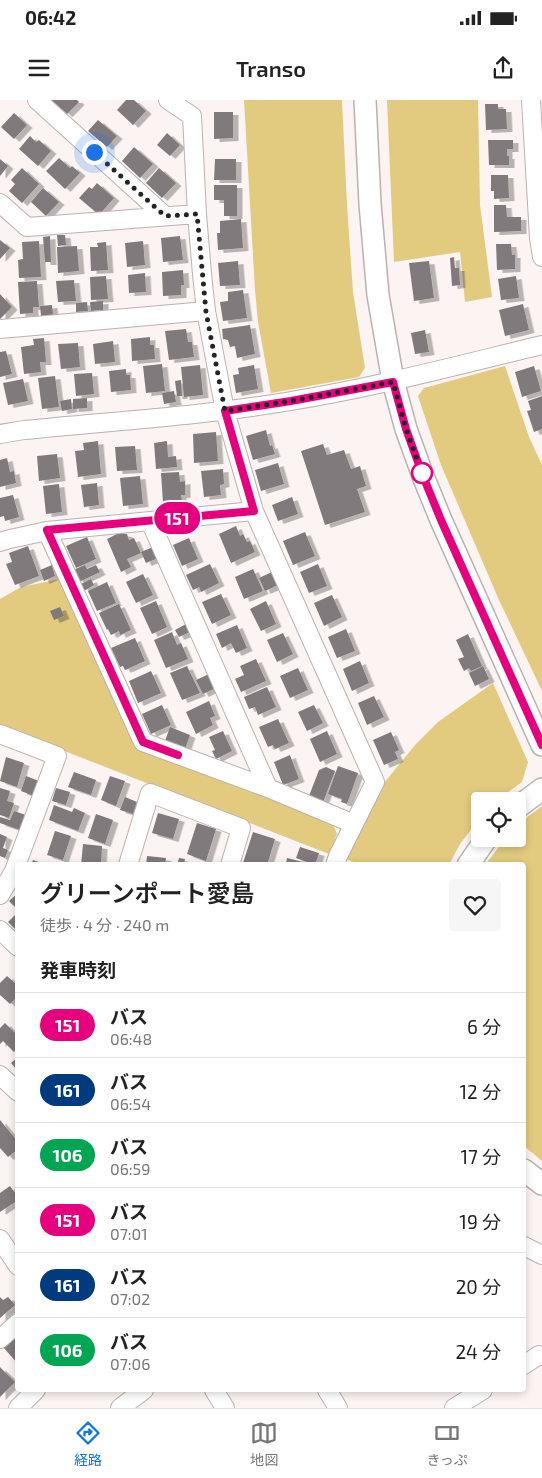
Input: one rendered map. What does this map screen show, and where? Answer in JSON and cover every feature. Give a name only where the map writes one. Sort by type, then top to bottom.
[{"type":"street","points":[[37,100],[165,216]]},
{"type":"street","points":[[168,100],[192,116],[197,214],[206,312],[225,411],[254,511],[376,782],[335,862]]},
{"type":"street","points":[[365,100],[370,204],[378,295],[393,382],[406,429],[441,520],[542,745]]},
{"type":"street","points":[[531,100],[542,257]]},
{"type":"street","points":[[0,204],[27,227],[197,214]]},
{"type":"street","points":[[0,329],[206,312]]},
{"type":"street","points":[[0,434],[34,429],[225,411],[291,401],[393,382],[542,345]]},
{"type":"street","points":[[0,542],[47,530],[254,511]]},
{"type":"street","points":[[150,521],[268,788]]},
{"type":"street","points":[[47,530],[143,742],[268,788],[354,824]]},
{"type":"street","points":[[0,734],[57,756],[17,862]]},
{"type":"street","points":[[526,801],[542,789]]},
{"type":"street","points":[[129,862],[150,793],[241,828],[231,862]]},
{"type":"street","points":[[470,862],[480,847]]},
{"type":"street","points":[[0,895],[15,868]]},
{"type":"street","points":[[0,930],[15,944]]},
{"type":"street","points":[[0,1075],[15,1089]]},
{"type":"street","points":[[526,1172],[542,1184]]},
{"type":"street","points":[[0,1238],[15,1261]]},
{"type":"street","points":[[0,1339],[15,1326]]},
{"type":"street","points":[[526,1364],[539,1355],[542,1356]]},
{"type":"street","points":[[18,1408],[34,1392]]},
{"type":"street","points":[[120,1408],[141,1392]]},
{"type":"street","points":[[215,1392],[225,1408]]},
{"type":"street","points":[[328,1392],[338,1408]]},
{"type":"street","points":[[454,1408],[480,1392]]},
{"type":"shaded area","points":[[244,100],[342,100],[353,292],[365,368],[359,377],[271,393],[258,322],[255,290]]},
{"type":"shaded area","points":[[387,100],[478,100],[480,205],[492,297],[465,302],[460,252],[394,262]]},
{"type":"shaded area","points":[[505,366],[529,437],[542,465],[542,691],[499,600],[441,465],[418,396],[424,388]]},
{"type":"shaded area","points":[[60,579],[137,747],[332,821],[337,834],[329,854],[0,726],[0,599],[21,587]]},
{"type":"shaded area","points":[[493,683],[528,762],[522,782],[508,792],[471,792],[471,830],[460,844],[451,862],[353,862],[343,858],[384,783],[415,745],[438,722]]},
{"type":"shaded area","points":[[542,806],[542,1161],[526,1148],[526,862],[487,862],[499,847],[526,847],[526,818]]},
{"type":"building","points":[[51,100],[77,100],[79,102],[67,114]]},
{"type":"building","points":[[126,100],[134,100],[146,111],[133,125],[117,110]]},
{"type":"building","points":[[485,104],[498,104],[498,109],[506,109],[507,129],[486,130]]},
{"type":"building","points":[[214,112],[233,112],[233,138],[214,139]]},
{"type":"building","points":[[14,113],[27,125],[14,139],[1,127]]},
{"type":"building","points":[[98,120],[117,136],[107,147],[88,131]]},
{"type":"building","points":[[167,133],[180,145],[170,156],[157,145]]},
{"type":"building","points":[[30,136],[36,142],[39,140],[51,151],[38,166],[19,149]]},
{"type":"building","points":[[488,140],[513,140],[513,149],[507,149],[509,165],[489,165]]},
{"type":"building","points":[[134,147],[153,164],[140,178],[122,161]]},
{"type":"building","points":[[59,158],[70,168],[72,166],[80,173],[65,189],[46,171]]},
{"type":"building","points":[[0,159],[8,166],[0,176]]},
{"type":"building","points":[[215,159],[236,159],[236,180],[214,180]]},
{"type":"building","points":[[22,168],[39,184],[22,203],[9,191],[15,184],[11,180]]},
{"type":"building","points":[[159,168],[176,183],[162,198],[146,183]]},
{"type":"building","points":[[491,175],[508,175],[509,198],[494,199],[494,191],[491,191]]},
{"type":"building","points":[[97,183],[114,198],[99,215],[79,198],[89,187],[92,189]]},
{"type":"building","points":[[214,185],[237,185],[237,216],[224,216],[224,200],[214,200]]},
{"type":"building","points":[[43,188],[59,202],[46,216],[31,202]]},
{"type":"building","points":[[494,205],[506,205],[507,217],[521,217],[521,231],[494,232]]},
{"type":"building","points":[[241,219],[243,248],[218,250],[217,233],[220,233],[220,221]]},
{"type":"building","points":[[57,235],[65,235],[66,245],[58,246]]},
{"type":"building","points":[[50,236],[51,262],[45,262],[43,237]]},
{"type":"building","points":[[180,236],[183,260],[163,262],[161,238]]},
{"type":"building","points":[[0,240],[10,248],[0,259]]},
{"type":"building","points":[[39,241],[41,277],[19,278],[18,260],[23,259],[22,242]]},
{"type":"building","points":[[143,241],[145,265],[127,267],[125,243]]},
{"type":"building","points":[[106,242],[108,270],[91,271],[90,247],[98,247],[97,243]]},
{"type":"building","points":[[496,244],[511,244],[512,255],[515,255],[515,269],[497,270]]},
{"type":"building","points":[[77,246],[79,271],[58,273],[57,247]]},
{"type":"building","points":[[454,257],[455,268],[459,268],[460,285],[452,286],[450,258]]},
{"type":"building","points":[[238,261],[240,285],[220,286],[218,263]]},
{"type":"building","points":[[429,261],[434,298],[414,301],[409,263]]},
{"type":"building","points":[[183,270],[184,285],[181,285],[181,295],[163,296],[162,272]]},
{"type":"building","points":[[145,273],[146,292],[129,293],[128,275]]},
{"type":"building","points":[[106,276],[108,299],[91,300],[90,277]]},
{"type":"building","points":[[516,276],[519,298],[501,300],[498,279]]},
{"type":"building","points":[[74,280],[76,301],[58,302],[56,281]]},
{"type":"building","points":[[37,281],[39,307],[33,307],[33,313],[20,314],[18,282]]},
{"type":"building","points":[[243,290],[247,318],[223,321],[220,302],[228,301],[228,292]]},
{"type":"building","points":[[0,294],[12,307],[0,319]]},
{"type":"building","points":[[103,301],[103,310],[91,311],[90,302]]},
{"type":"building","points":[[87,302],[88,311],[76,312],[76,303]]},
{"type":"building","points":[[523,304],[529,330],[505,336],[499,310]]},
{"type":"building","points":[[52,305],[53,315],[41,316],[40,306]]},
{"type":"building","points":[[250,325],[255,354],[237,358],[235,346],[230,347],[228,340],[223,339],[222,329]]},
{"type":"building","points":[[186,329],[188,342],[192,342],[194,357],[169,360],[165,331]]},
{"type":"building","points":[[425,330],[429,352],[415,354],[411,333]]},
{"type":"building","points":[[150,337],[150,345],[154,345],[155,359],[132,361],[131,339]]},
{"type":"building","points":[[44,338],[46,362],[40,362],[41,372],[24,374],[21,347],[34,345],[33,339]]},
{"type":"building","points":[[113,341],[115,362],[95,364],[93,344]]},
{"type":"building","points":[[78,343],[80,367],[61,369],[58,344]]},
{"type":"building","points":[[6,351],[12,374],[0,377],[0,352]]},
{"type":"building","points":[[162,364],[165,391],[146,393],[143,366]]},
{"type":"building","points":[[200,365],[203,395],[184,397],[181,367]]},
{"type":"building","points":[[254,365],[258,389],[236,393],[233,375],[239,374],[238,368]]},
{"type":"building","points":[[534,366],[541,391],[522,397],[515,372]]},
{"type":"building","points":[[126,369],[126,375],[130,375],[131,390],[111,392],[109,371]]},
{"type":"building","points":[[92,373],[94,394],[76,396],[74,374]]},
{"type":"building","points":[[55,376],[59,407],[42,409],[38,378]]},
{"type":"building","points":[[23,379],[28,401],[8,405],[3,383]]},
{"type":"building","points":[[181,380],[182,396],[177,396],[175,381]]},
{"type":"building","points":[[174,391],[176,402],[164,404],[162,393]]},
{"type":"building","points":[[542,396],[542,429],[534,432],[527,411],[531,410],[528,401]]},
{"type":"building","points":[[87,398],[87,408],[73,409],[73,399]]},
{"type":"building","points":[[71,399],[72,409],[62,411],[60,401]]},
{"type":"building","points":[[266,430],[270,446],[272,445],[275,454],[253,460],[246,436]]},
{"type":"building","points":[[216,432],[218,461],[194,463],[193,434]]},
{"type":"building","points":[[98,441],[101,474],[78,477],[75,451],[84,450],[83,443]]},
{"type":"building","points":[[167,441],[168,457],[176,456],[177,467],[156,469],[154,443]]},
{"type":"building","points":[[323,444],[327,455],[344,450],[351,469],[360,466],[366,486],[357,489],[365,512],[325,525],[301,451]]},
{"type":"building","points":[[135,446],[137,470],[117,471],[115,447]]},
{"type":"building","points":[[57,454],[60,478],[39,481],[37,456]]},
{"type":"building","points":[[7,458],[10,472],[14,471],[16,483],[0,487],[0,460]]},
{"type":"building","points":[[278,463],[284,484],[261,491],[255,470]]},
{"type":"building","points":[[223,469],[224,484],[220,485],[221,495],[204,497],[201,471]]},
{"type":"building","points":[[179,472],[180,482],[185,481],[185,495],[181,495],[182,501],[163,503],[161,473]]},
{"type":"building","points":[[140,476],[143,504],[123,506],[120,478]]},
{"type":"building","points":[[97,483],[99,505],[84,507],[81,485]]},
{"type":"building","points":[[59,484],[62,512],[46,514],[43,486]]},
{"type":"building","points":[[13,495],[19,517],[5,521],[4,516],[0,517],[0,498]]},
{"type":"building","points":[[292,497],[298,514],[278,521],[272,505]]},
{"type":"building","points":[[236,526],[240,536],[243,534],[247,542],[250,541],[255,552],[231,563],[219,534]]},
{"type":"building","points":[[305,532],[315,556],[293,565],[283,541]]},
{"type":"building","points":[[119,533],[127,534],[129,540],[134,538],[141,553],[127,559],[131,567],[121,572],[107,539]]},
{"type":"building","points":[[87,537],[96,559],[76,568],[66,546]]},
{"type":"building","points":[[189,538],[198,559],[182,566],[173,545]]},
{"type":"building","points":[[28,546],[39,576],[15,585],[6,564],[12,562],[9,553]]},
{"type":"building","points":[[153,547],[158,558],[146,563],[141,552]]},
{"type":"building","points":[[210,564],[219,583],[201,592],[199,587],[193,590],[186,575]]},
{"type":"building","points":[[318,564],[327,586],[309,593],[300,572]]},
{"type":"building","points":[[52,565],[55,576],[44,581],[40,570]]},
{"type":"building","points":[[85,565],[87,569],[96,565],[100,572],[79,582],[73,570]]},
{"type":"building","points":[[253,569],[263,591],[244,599],[235,577]]},
{"type":"building","points":[[272,572],[278,585],[265,591],[259,578]]},
{"type":"building","points":[[143,574],[153,595],[136,603],[126,582]]},
{"type":"building","points":[[91,579],[94,585],[84,591],[81,584]]},
{"type":"building","points":[[107,582],[116,603],[97,611],[88,591]]},
{"type":"building","points":[[221,594],[231,615],[212,624],[202,602]]},
{"type":"building","points":[[332,595],[342,617],[324,626],[314,603]]},
{"type":"building","points":[[156,601],[167,627],[152,634],[140,608]]},
{"type":"building","points":[[266,601],[276,624],[261,631],[250,609]]},
{"type":"building","points":[[119,604],[131,630],[120,635],[119,631],[111,635],[99,613]]},
{"type":"building","points":[[60,607],[64,616],[54,620],[50,611]]},
{"type":"building","points":[[186,624],[190,632],[179,637],[175,630]]},
{"type":"building","points":[[237,625],[247,648],[236,653],[231,643],[222,648],[216,634]]},
{"type":"building","points":[[346,629],[355,651],[337,658],[328,637]]},
{"type":"building","points":[[172,632],[177,645],[181,643],[188,659],[166,668],[154,640]]},
{"type":"building","points":[[283,633],[293,654],[277,662],[267,640]]},
{"type":"building","points":[[468,634],[482,666],[471,671],[469,668],[464,671],[458,659],[464,657],[456,640]]},
{"type":"building","points":[[135,638],[145,661],[125,670],[123,666],[120,667],[111,648]]},
{"type":"building","points":[[256,659],[266,681],[241,692],[235,679],[244,675],[240,666]]},
{"type":"building","points":[[360,661],[369,683],[352,691],[343,669]]},
{"type":"building","points":[[187,666],[200,693],[182,700],[170,673]]},
{"type":"building","points":[[483,666],[489,679],[475,686],[469,673]]},
{"type":"building","points":[[298,668],[308,690],[290,698],[280,676]]},
{"type":"building","points":[[151,671],[161,693],[138,703],[129,681]]},
{"type":"building","points":[[209,674],[216,688],[203,694],[196,680]]},
{"type":"building","points":[[267,687],[276,707],[258,715],[255,707],[249,709],[244,697]]},
{"type":"building","points":[[374,696],[384,717],[367,725],[358,703]]},
{"type":"building","points":[[209,701],[215,716],[210,718],[213,725],[196,734],[186,712]]},
{"type":"building","points":[[162,705],[171,725],[151,734],[142,714]]},
{"type":"building","points":[[314,705],[323,723],[307,731],[298,712]]},
{"type":"building","points":[[278,719],[289,743],[275,749],[273,745],[268,747],[259,727]]},
{"type":"building","points":[[170,727],[190,735],[185,749],[165,741]]},
{"type":"building","points":[[223,731],[232,751],[216,759],[212,751],[215,750],[209,737]]},
{"type":"building","points":[[327,731],[337,754],[320,762],[310,739]]},
{"type":"building","points":[[391,732],[399,750],[395,752],[398,759],[384,765],[373,740]]},
{"type":"building","points":[[290,755],[299,779],[283,785],[274,762]]},
{"type":"building","points":[[6,757],[24,763],[17,787],[0,781]]},
{"type":"building","points":[[338,766],[358,773],[347,804],[341,802],[342,799],[328,794]]},
{"type":"building","points":[[326,767],[335,771],[323,802],[309,796],[319,770]]},
{"type":"building","points":[[74,772],[96,780],[91,795],[68,787]]},
{"type":"building","points":[[26,776],[39,781],[34,796],[21,791]]},
{"type":"building","points":[[110,776],[125,781],[116,806],[101,800]]},
{"type":"building","points":[[0,788],[10,791],[7,801],[14,803],[9,818],[0,815]]},
{"type":"building","points":[[56,788],[70,792],[66,805],[52,801]]},
{"type":"building","points":[[125,797],[137,802],[133,814],[120,810]]},
{"type":"building","points":[[54,805],[72,812],[74,808],[85,813],[78,831],[49,820]]},
{"type":"building","points":[[14,811],[26,815],[20,830],[0,823],[0,817],[10,820]]},
{"type":"building","points":[[158,813],[179,819],[173,839],[152,833]]},
{"type":"building","points":[[96,814],[113,820],[105,844],[88,838]]},
{"type":"building","points":[[197,823],[216,829],[206,861],[187,854]]},
{"type":"building","points":[[55,831],[71,836],[63,860],[47,855]]},
{"type":"building","points":[[253,832],[275,839],[268,862],[243,862]]},
{"type":"building","points":[[0,834],[7,837],[3,848],[8,850],[5,858],[0,856]]},
{"type":"building","points":[[83,844],[102,846],[101,862],[81,862]]},
{"type":"building","points":[[300,847],[319,853],[316,862],[307,862],[296,858]]},
{"type":"building","points":[[147,856],[166,858],[165,862],[146,862]]},
{"type":"building","points":[[179,858],[185,859],[184,862],[178,862]]},
{"type":"building","points":[[287,858],[303,862],[286,862]]},
{"type":"building","points":[[15,896],[15,907],[9,901]]},
{"type":"building","points":[[15,915],[15,929],[8,922]]},
{"type":"building","points":[[7,976],[15,983],[15,999],[10,1004],[0,995],[0,983]]},
{"type":"building","points":[[5,1023],[15,1033],[14,1052],[3,1041],[0,1044],[0,1028]]},
{"type":"building","points":[[15,1060],[15,1068],[11,1063]]},
{"type":"building","points":[[0,1120],[15,1138],[15,1151],[8,1157],[0,1148]]},
{"type":"building","points":[[10,1186],[15,1193],[15,1202],[0,1212],[0,1193]]},
{"type":"building","points":[[0,1297],[3,1300],[8,1297],[15,1305],[0,1318]]},
{"type":"building","points":[[15,1338],[15,1361],[3,1347]]},
{"type":"building","points":[[0,1367],[15,1382],[0,1397]]},
{"type":"bus line","name":"151","points":[[178,755],[143,742],[47,530],[254,511],[225,411],[393,382],[406,429],[441,520],[542,745]]},
{"type":"route","points":[[94,152],[165,216],[197,214],[206,312],[225,411],[393,382],[406,429],[423,476],[422,473]]}]
